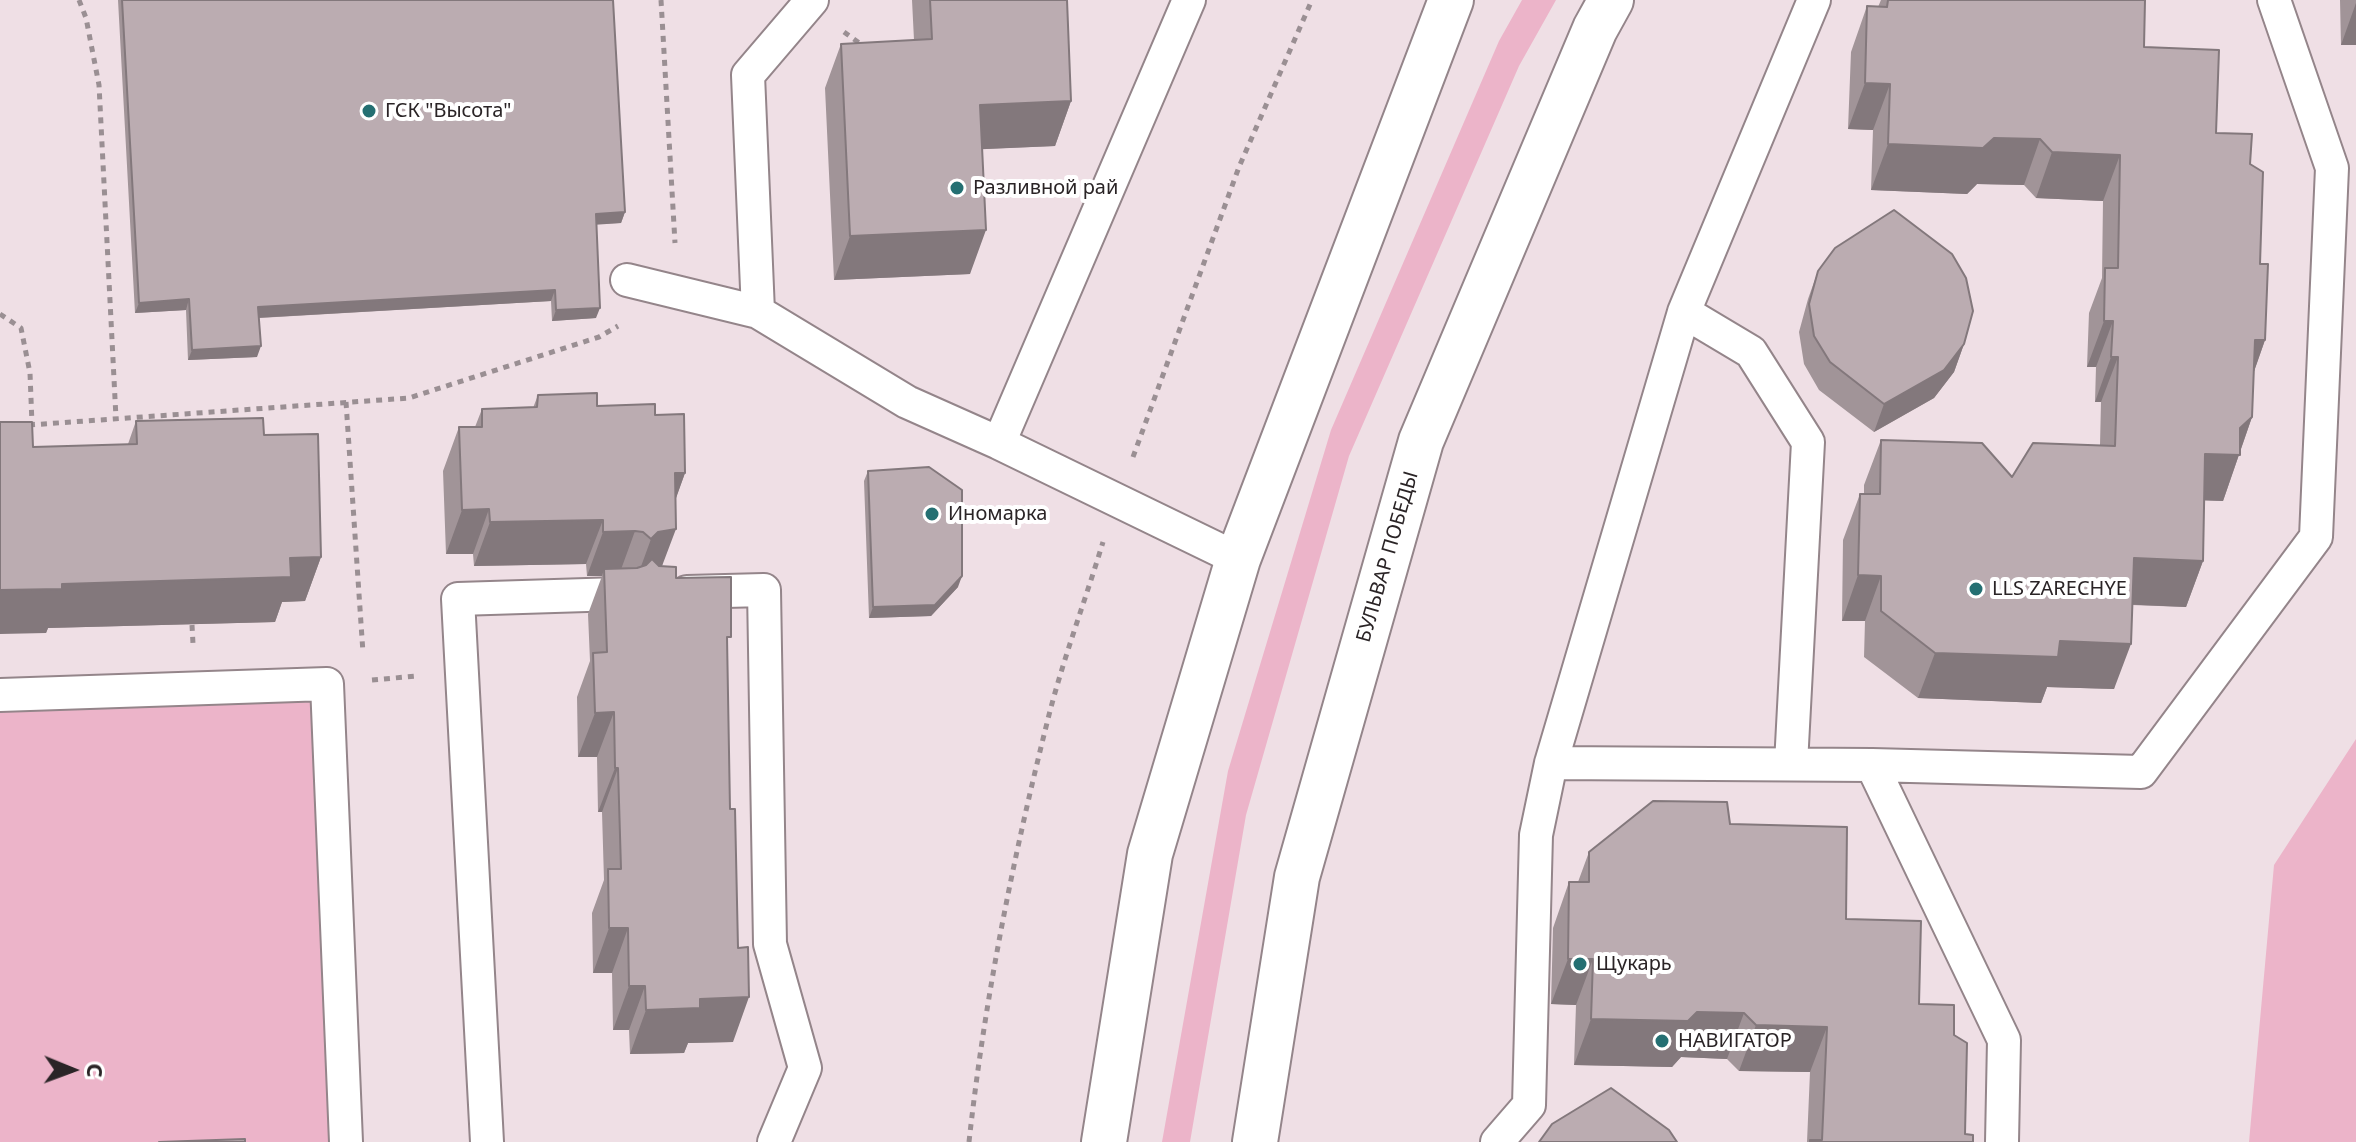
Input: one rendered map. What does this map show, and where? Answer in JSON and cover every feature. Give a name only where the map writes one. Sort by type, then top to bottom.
[{"type":"main road","points":[[1104,1142],[1150,854],[1238,559],[1451,0]]},
{"type":"main road","name":"БУЛЬВАР ПОБЕДЫ","points":[[1255,1142],[1297,877],[1421,441],[1595,29],[1611,0]]},
{"type":"lane","points":[[999,443],[1189,0]]},
{"type":"lane","points":[[1497,1142],[1529,1105],[1536,835],[1551,763],[1684,312],[1814,0]]},
{"type":"lane","points":[[1551,763],[1872,765],[2141,772],[2316,537],[2344,168],[2274,0]]},
{"type":"lane","points":[[758,312],[748,75],[810,3]]},
{"type":"lane","points":[[627,280],[758,312],[907,402],[1238,559]]},
{"type":"lane","points":[[1684,312],[1751,352],[1808,442],[1791,764]]},
{"type":"lane","points":[[651,593],[764,590],[770,944],[805,1068],[774,1142]]},
{"type":"lane","points":[[487,1142],[458,599],[619,594]]},
{"type":"lane","points":[[0,695],[327,684],[347,1142],[340,1142]]},
{"type":"lane","points":[[1872,765],[2004,1040],[2002,1142]]},
{"type":"path","points":[[79,0],[86,18],[99,85],[116,418]]},
{"type":"path","points":[[21,425],[409,398],[599,337],[678,293],[661,0]]},
{"type":"path","points":[[969,1142],[977,1072],[1007,891],[1051,708],[1116,500],[1155,402],[1239,167],[1312,0]]},
{"type":"path","points":[[810,3],[868,49]]},
{"type":"path","points":[[0,314],[21,328],[30,373],[32,425]]},
{"type":"path","points":[[346,402],[365,681]]},
{"type":"path","points":[[327,684],[462,672]]},
{"type":"shaded area","points":[[1522,0],[1556,0],[1519,66],[1349,456],[1246,815],[1190,1142],[1162,1142],[1228,771],[1331,430],[1499,41]]},
{"type":"shaded area","points":[[327,684],[346,1142],[0,1142],[0,695]]},
{"type":"shaded area","points":[[2356,739],[2356,1142],[2249,1142],[2274,865]]},
{"type":"building","name":"ГСК \"Высота\"","points":[[122,0],[613,0],[625,212],[596,214],[600,308],[556,310],[555,290],[258,307],[261,346],[192,350],[189,299],[139,303]]},
{"type":"building","points":[[930,0],[1067,0],[1071,101],[980,105],[986,230],[850,236],[841,44],[932,39]]},
{"type":"building","points":[[1888,0],[2145,0],[2144,47],[2219,50],[2216,133],[2252,134],[2250,164],[2263,172],[2260,264],[2268,264],[2265,340],[2255,340],[2252,417],[2240,428],[2240,455],[2205,454],[2203,561],[2134,558],[2131,644],[2060,641],[2058,657],[1935,653],[1881,611],[1881,576],[1858,575],[1860,494],[1880,494],[1881,440],[1982,443],[2012,477],[2033,443],[2115,446],[2118,357],[2111,357],[2113,321],[2104,321],[2105,268],[2118,268],[2120,155],[2052,152],[2040,139],[1994,138],[1983,148],[1888,144],[1890,84],[1865,83],[1867,6],[1887,7]]},
{"type":"building","points":[[1894,210],[1952,254],[1966,278],[1973,311],[1964,344],[1944,370],[1884,404],[1830,362],[1814,336],[1809,304],[1818,271],[1835,248]]},
{"type":"building","points":[[597,393],[597,406],[655,404],[655,415],[684,414],[685,473],[675,473],[676,529],[658,532],[651,539],[643,532],[603,532],[603,520],[490,522],[489,509],[462,510],[459,427],[482,427],[482,409],[537,407],[538,395]]},
{"type":"building","points":[[263,418],[264,435],[318,434],[321,557],[290,558],[291,577],[62,584],[62,589],[0,590],[0,422],[32,422],[33,447],[137,444],[136,421]]},
{"type":"building","points":[[929,467],[962,490],[962,576],[935,605],[873,607],[868,471]]},
{"type":"building","points":[[652,559],[659,566],[676,567],[676,578],[731,577],[731,637],[727,637],[730,809],[735,809],[738,948],[748,947],[749,997],[700,999],[700,1008],[646,1010],[645,986],[629,986],[628,928],[609,928],[608,869],[621,869],[618,768],[615,768],[614,712],[595,713],[593,653],[607,652],[604,569],[637,568]]},
{"type":"building","points":[[1653,801],[1727,802],[1730,824],[1847,827],[1846,919],[1921,921],[1919,1004],[1954,1005],[1954,1035],[1967,1043],[1965,1134],[1973,1135],[1973,1142],[1810,1142],[1822,1140],[1827,1027],[1756,1025],[1744,1013],[1697,1012],[1688,1021],[1591,1019],[1593,959],[1568,959],[1569,882],[1589,882],[1589,852]]},
{"type":"building","points":[[1611,1088],[1669,1130],[1677,1142],[1539,1142],[1552,1124]]},
{"type":"building","points":[[245,1139],[245,1142],[159,1142]]},
{"type":"place","name":"ГСК \"Высота\"","points":[[369,111]]},
{"type":"place","name":"Разливной рай","points":[[957,188]]},
{"type":"place","name":"Иномарка","points":[[932,514]]},
{"type":"place","name":"LLS ZARECHYE","points":[[1976,589]]},
{"type":"place","name":"Щукарь","points":[[1580,964]]},
{"type":"place","name":"НАВИГАТОР","points":[[1662,1041]]}]
